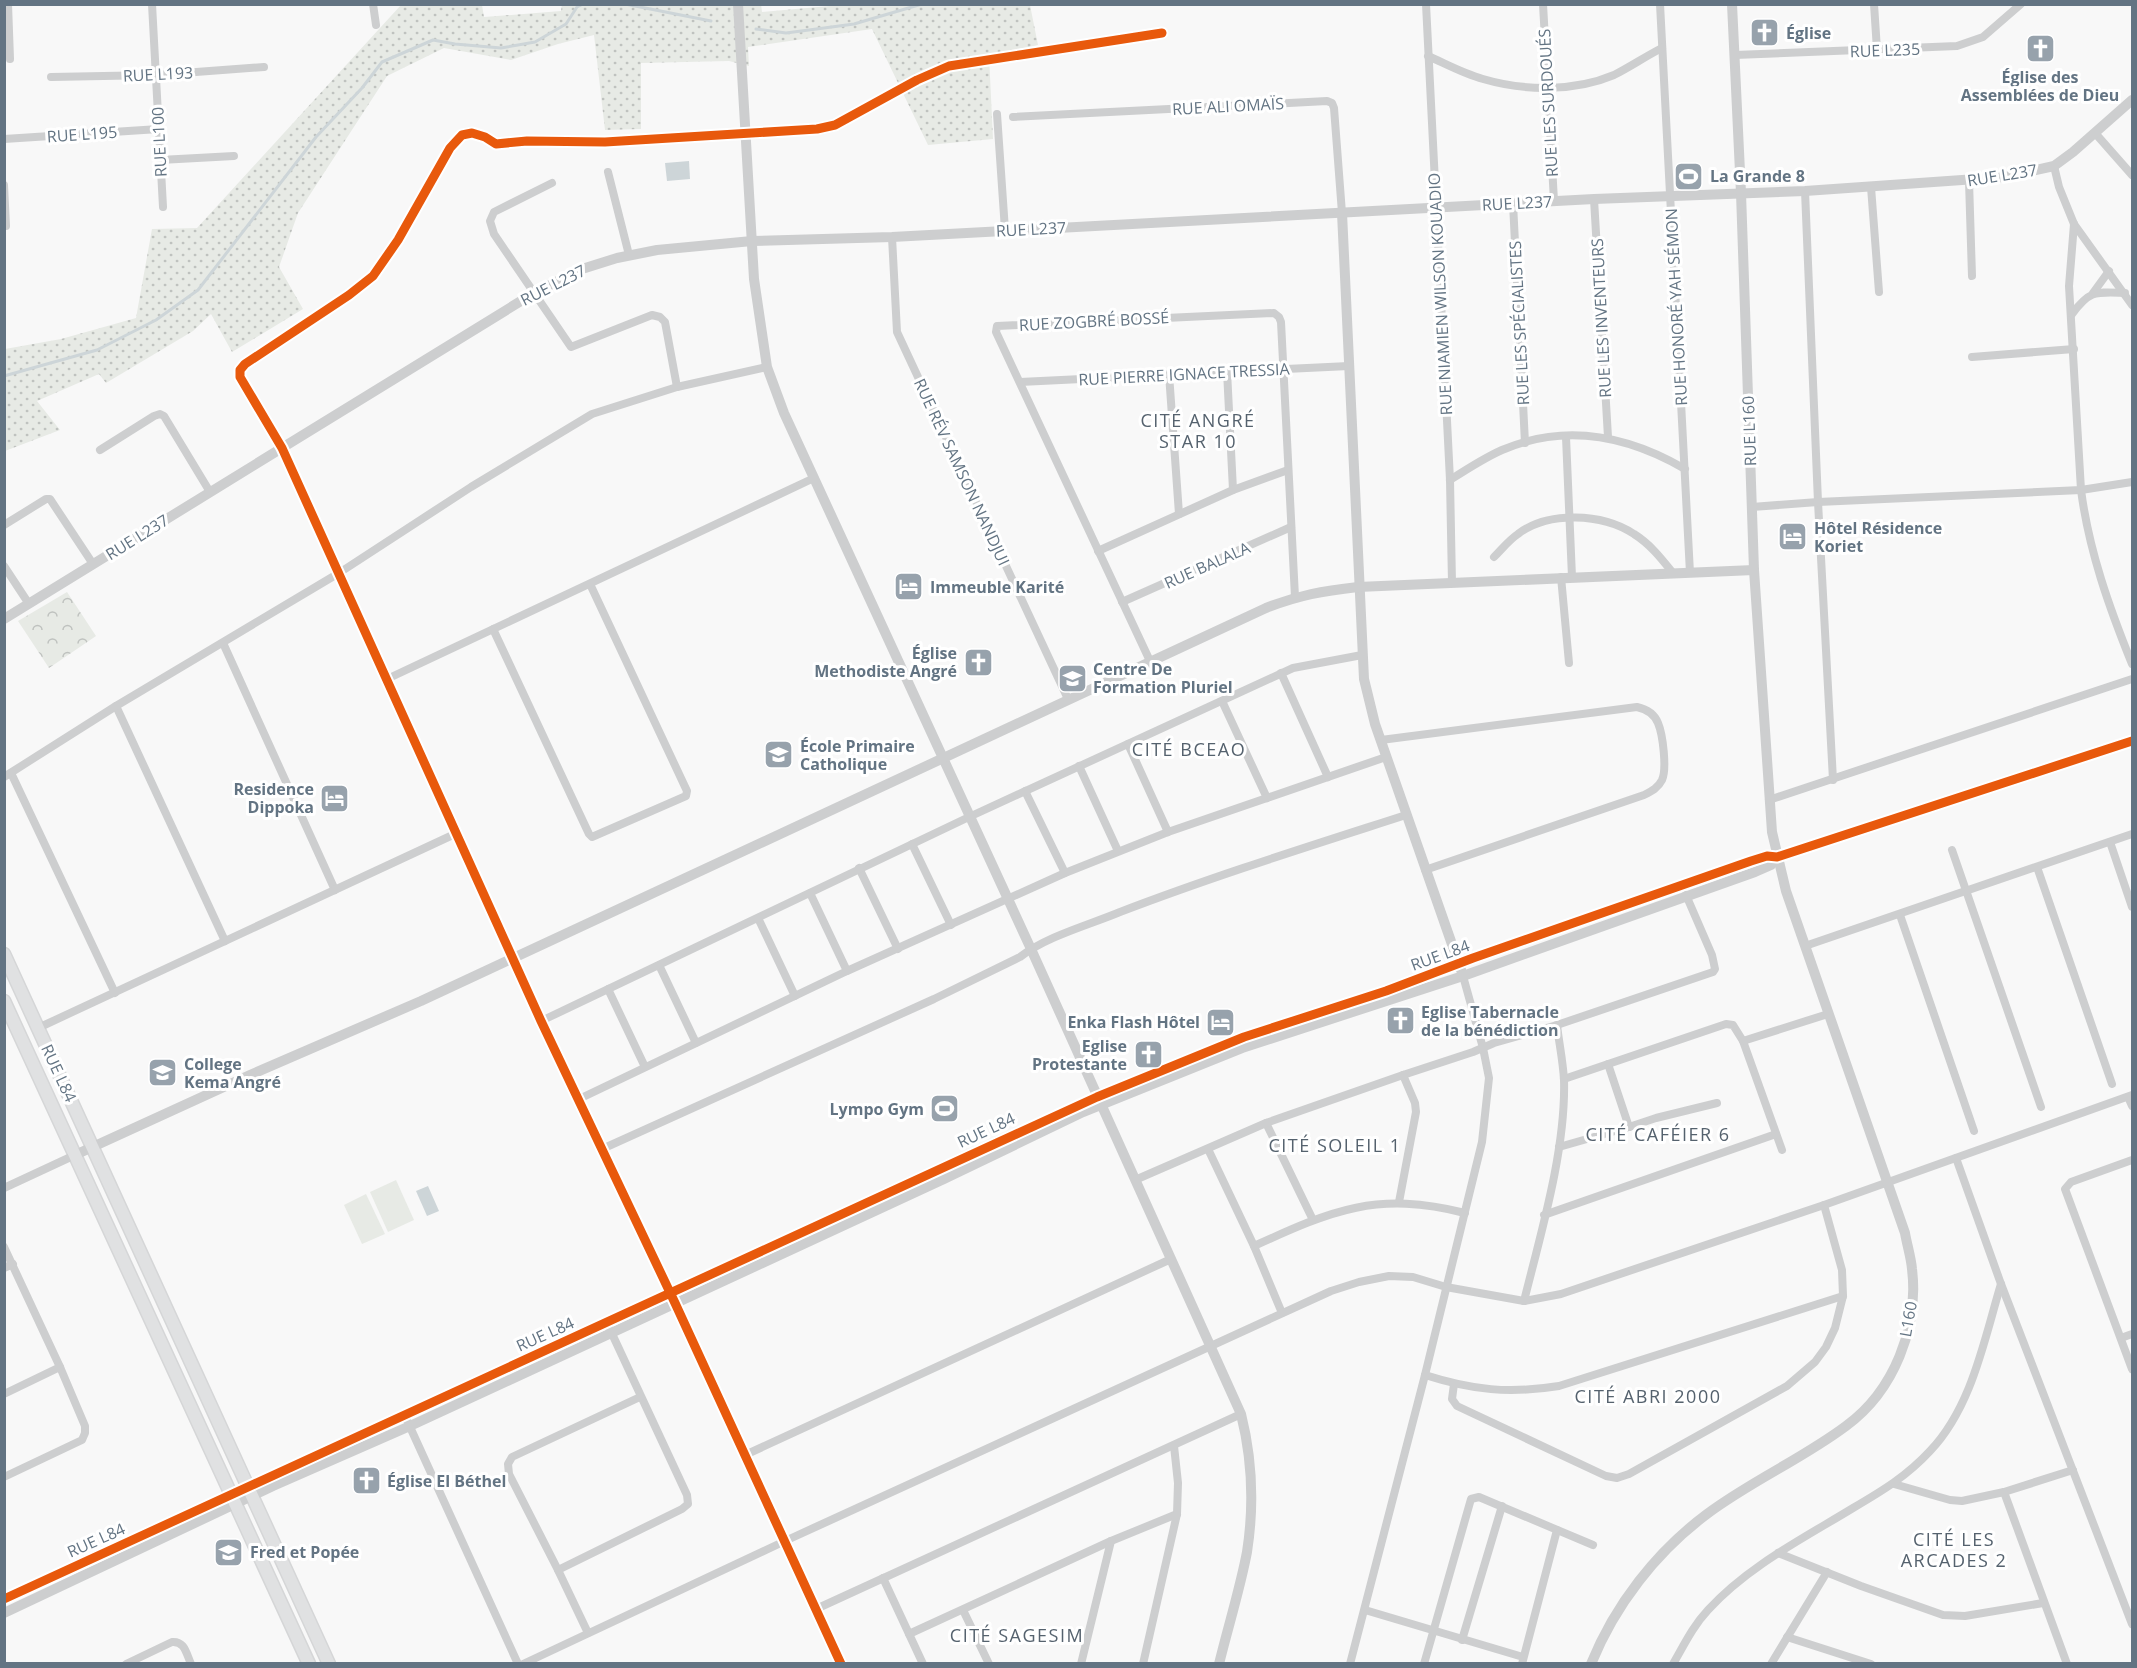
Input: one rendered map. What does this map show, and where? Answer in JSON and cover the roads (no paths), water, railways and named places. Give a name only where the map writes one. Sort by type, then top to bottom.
[{"type":"main road","name":"RUE L84","points":[[4,954],[329,1664]]},
{"type":"main road","name":"RUE L84","points":[[4,1001],[309,1664]]},
{"type":"street","points":[[8,4],[10,59]]},
{"type":"street","name":"RUE L100","points":[[152,4],[163,207]]},
{"type":"street","points":[[373,4],[376,25]]},
{"type":"street","points":[[738,4],[754,279],[767,367],[784,413],[1241,1414],[1247,1438],[1251,1514],[1247,1552],[1219,1664]]},
{"type":"street","name":"RUE NIAMIEN WILSON KOUADIO","points":[[1426,4],[1450,480],[1452,583]]},
{"type":"street","points":[[1533,4],[1544,5]]},
{"type":"street","name":"RUE HONORÉ YAH SÉMON","points":[[1660,4],[1690,573]]},
{"type":"street","name":"RUE L160","points":[[1732,4],[1754,570],[1769,800],[1777,857]]},
{"type":"street","points":[[1874,4],[1876,50]]},
{"type":"street","name":"RUE L235","points":[[1735,55],[1957,46],[1983,37],[2020,4]]},
{"type":"street","name":"RUE LES SURDOUÉS","points":[[1544,5],[1554,201]]},
{"type":"street","points":[[842,1664],[542,1021],[282,448],[240,377],[240,370],[245,364],[349,295],[373,276],[398,240],[450,148],[458,138],[472,133],[496,144],[527,141],[605,142],[817,129],[835,125],[916,80],[950,66],[1162,33]]},
{"type":"street","points":[[1428,56],[1483,79],[1505,84],[1548,88],[1603,79],[1662,48]]},
{"type":"street","name":"RUE L193","points":[[51,77],[156,75],[264,67]]},
{"type":"street","name":"RUE L237","points":[[4,619],[534,292],[582,269],[629,255],[657,250],[752,241],[892,237],[1969,181],[2005,177],[2054,166],[2133,100]]},
{"type":"street","name":"RUE ALI OMAÏS","points":[[1013,117],[1327,101],[1332,103],[1334,108],[1342,213]]},
{"type":"street","points":[[997,114],[1005,230]]},
{"type":"street","name":"RUE L195","points":[[4,139],[159,129]]},
{"type":"street","points":[[2095,134],[2133,175]]},
{"type":"street","points":[[160,160],[234,156]]},
{"type":"street","points":[[2054,166],[2074,224],[2133,305]]},
{"type":"street","points":[[608,172],[629,255]]},
{"type":"street","points":[[1969,181],[1972,276]]},
{"type":"street","points":[[552,183],[494,212],[490,221],[494,234],[571,346],[652,315],[660,317],[664,322],[677,387]]},
{"type":"street","points":[[4,185],[6,226]]},
{"type":"street","points":[[1871,187],[1879,292]]},
{"type":"street","points":[[1805,191],[1833,780]]},
{"type":"street","name":"RUE LES INVENTEURS","points":[[1594,199],[1608,437]]},
{"type":"street","name":"RUE LES SPÉCIALISTES","points":[[1513,203],[1525,443]]},
{"type":"street","points":[[1342,213],[1364,679],[1370,707],[1386,757],[1463,976],[1489,1078],[1482,1142],[1425,1375],[1350,1664]]},
{"type":"street","points":[[2074,224],[2069,286],[2081,490],[2100,579],[2133,664]]},
{"type":"street","name":"RUE RÉV SAMSON NANDJUI","points":[[892,237],[896,321],[901,342],[1068,699]]},
{"type":"street","points":[[2072,314],[2109,271]]},
{"type":"street","points":[[2069,286],[2090,295],[2125,293]]},
{"type":"street","name":"RUE ZOGBRÉ BOSSÉ","points":[[1150,661],[996,332],[998,326],[1274,313],[1279,317],[1284,369],[1295,597]]},
{"type":"street","points":[[1972,357],[2074,349]]},
{"type":"street","name":"RUE PIERRE IGNACE TRESSIA","points":[[1020,382],[1349,366]]},
{"type":"street","points":[[115,993],[8,775],[116,706],[339,573],[471,487],[592,414],[677,387],[767,367]]},
{"type":"street","points":[[1227,371],[1233,490]]},
{"type":"street","points":[[1170,374],[1179,514]]},
{"type":"street","points":[[100,450],[160,414],[210,492]]},
{"type":"street","points":[[1450,480],[1504,449],[1542,438],[1566,436],[1608,437],[1661,455],[1685,469]]},
{"type":"street","points":[[1566,436],[1571,518],[1567,577],[1569,663]]},
{"type":"street","points":[[1098,550],[1233,490],[1288,470]]},
{"type":"street","points":[[387,679],[814,478]]},
{"type":"street","points":[[1752,507],[2081,490],[2133,482]]},
{"type":"street","points":[[4,525],[46,499],[50,499],[93,564]]},
{"type":"street","points":[[1494,557],[1519,533],[1554,519],[1571,518],[1606,522],[1625,529],[1654,550],[1673,573]]},
{"type":"street","name":"RUE BALALA","points":[[1122,602],[1291,527]]},
{"type":"street","points":[[4,566],[29,604]]},
{"type":"street","points":[[4,1188],[250,1075],[421,1001],[1150,661],[1295,597],[1358,587],[1754,570]]},
{"type":"street","points":[[493,629],[592,837],[686,796],[687,791],[590,584]]},
{"type":"street","points":[[223,643],[336,890]]},
{"type":"street","points":[[542,1021],[859,868],[1293,668],[1362,655]]},
{"type":"street","points":[[1281,674],[1328,777]]},
{"type":"street","points":[[1769,800],[2133,679]]},
{"type":"street","points":[[1222,701],[1268,798]]},
{"type":"street","points":[[116,706],[225,942]]},
{"type":"street","points":[[1381,740],[1636,706],[1646,709],[1658,723],[1664,762],[1663,778],[1657,788],[1644,795],[1425,870]]},
{"type":"street","points":[[1777,857],[2133,741]]},
{"type":"street","points":[[1128,744],[1168,832]]},
{"type":"street","points":[[579,1099],[847,971],[1065,873],[1168,832],[1386,757]]},
{"type":"street","points":[[1079,766],[1118,851]]},
{"type":"street","points":[[1025,791],[1065,873]]},
{"type":"street","points":[[602,1149],[934,999],[1020,957],[1030,949],[1088,924],[1204,881],[1406,814]]},
{"type":"street","points":[[38,1028],[457,833]]},
{"type":"street","points":[[1805,946],[2133,834]]},
{"type":"street","points":[[2110,842],[2133,907]]},
{"type":"street","points":[[912,844],[951,925]]},
{"type":"street","points":[[1952,850],[2041,1107]]},
{"type":"street","name":"RUE L84","points":[[4,1613],[250,1492],[1099,1101],[1244,1037],[1386,991],[1751,861],[1767,856],[1777,857]]},
{"type":"street","name":"RUE L84","points":[[1099,1101],[1242,1048],[1463,976],[1771,865],[1777,857]]},
{"type":"street","name":"L160","points":[[1590,1664],[1618,1610],[1643,1575],[1677,1539],[1740,1491],[1847,1425],[1867,1407],[1892,1374],[1906,1339],[1913,1289],[1912,1269],[1905,1233],[1786,891],[1777,857]]},
{"type":"street","points":[[2037,867],[2112,1084]]},
{"type":"street","points":[[859,868],[898,948]]},
{"type":"street","points":[[810,893],[847,971]]},
{"type":"street","points":[[1135,1180],[1266,1123],[1713,972],[1712,955],[1686,895]]},
{"type":"street","points":[[1900,915],[1974,1131]]},
{"type":"street","points":[[758,918],[795,996]]},
{"type":"street","points":[[659,965],[696,1043]]},
{"type":"street","points":[[608,989],[645,1068]]},
{"type":"street","points":[[1743,1041],[1828,1014]]},
{"type":"street","points":[[1564,1079],[1726,1024],[1733,1025],[1743,1041],[1782,1150]]},
{"type":"street","points":[[1524,1301],[1558,1147],[1564,1079],[1557,1025]]},
{"type":"street","points":[[1608,1064],[1629,1127]]},
{"type":"street","points":[[1399,1202],[1416,1112],[1403,1075]]},
{"type":"street","points":[[523,1664],[785,1541],[1282,1313],[1349,1285],[1389,1276],[1413,1277],[1446,1287],[1524,1301],[1561,1294],[1824,1205],[2130,1096],[2133,1106]]},
{"type":"street","points":[[1558,1147],[1656,1118],[1717,1103]]},
{"type":"street","points":[[1266,1123],[1312,1220]]},
{"type":"street","points":[[1544,1215],[1776,1134]]},
{"type":"street","points":[[1208,1149],[1254,1246],[1282,1313]]},
{"type":"street","points":[[1956,1158],[2001,1284],[2133,1624]]},
{"type":"street","points":[[2133,1160],[2071,1182],[2065,1189],[2133,1369]]},
{"type":"street","points":[[1254,1246],[1312,1220],[1347,1209],[1399,1202],[1465,1213]]},
{"type":"street","points":[[1454,1384],[1452,1399],[1454,1404],[1606,1476],[1617,1478],[1639,1468],[1798,1377],[1826,1347],[1835,1328],[1843,1296],[1839,1254],[1824,1205]]},
{"type":"street","points":[[4,1247],[85,1426],[82,1440],[4,1477]]},
{"type":"street","points":[[746,1455],[1171,1259]]},
{"type":"street","points":[[4,1268],[13,1264]]},
{"type":"street","points":[[1673,1664],[1709,1608],[1727,1592],[1778,1553],[1894,1484],[1930,1451],[1953,1419],[1972,1378],[2001,1284]]},
{"type":"street","points":[[1425,1375],[1454,1384],[1500,1392],[1518,1392],[1559,1386],[1843,1296]]},
{"type":"street","points":[[558,1570],[688,1504],[687,1495],[609,1327]]},
{"type":"street","points":[[2121,1338],[2133,1334]]},
{"type":"street","points":[[4,1394],[60,1367]]},
{"type":"street","points":[[588,1633],[509,1474],[508,1464],[512,1456],[640,1397]]},
{"type":"street","points":[[816,1609],[1241,1414]]},
{"type":"street","points":[[407,1421],[518,1664]]},
{"type":"street","points":[[1143,1664],[1177,1514],[1178,1483],[1174,1446]]},
{"type":"street","points":[[1894,1484],[1958,1501],[2004,1492],[2073,1470]]},
{"type":"street","points":[[2004,1492],[2067,1664]]},
{"type":"street","points":[[1424,1664],[1469,1502],[1474,1497],[1502,1506],[1593,1545]]},
{"type":"street","name":"RUE L84","points":[[4,1599],[235,1499]]},
{"type":"street","points":[[1462,1640],[1502,1506]]},
{"type":"street","points":[[909,1634],[1111,1541],[1177,1514]]},
{"type":"street","points":[[1365,1610],[1522,1660],[1557,1530]]},
{"type":"street","points":[[1081,1664],[1111,1541]]},
{"type":"street","points":[[1778,1553],[1934,1612],[1951,1616],[1965,1616],[2043,1603]]},
{"type":"street","points":[[1771,1664],[1827,1572]]},
{"type":"street","points":[[883,1578],[923,1664]]},
{"type":"street","points":[[963,1610],[989,1664]]},
{"type":"street","points":[[1787,1636],[1870,1664]]},
{"type":"street","points":[[126,1664],[178,1641],[182,1644],[191,1664]]},
{"type":"waterway","points":[[4,376],[97,350],[156,320],[198,290],[316,137],[362,88],[382,62],[433,40],[501,48],[535,42],[566,24],[577,7],[583,4]]},
{"type":"waterway","points":[[625,4],[711,21]]},
{"type":"waterway","points":[[756,29],[786,33],[854,24],[922,4]]},
{"type":"place","name":"Église","points":[[1765,33]]},
{"type":"place","name":"Église des Assemblées de Dieu","points":[[2040,49]]},
{"type":"place","name":"La Grande 8","points":[[1689,176]]},
{"type":"place","name":"Hôtel Résidence Koriet","points":[[1793,537]]},
{"type":"place","name":"Immeuble Karité","points":[[909,587]]},
{"type":"place","name":"Église Methodiste Angré","points":[[978,662]]},
{"type":"place","name":"Centre De Formation Pluriel","points":[[1072,678]]},
{"type":"place","name":"École Primaire Catholique","points":[[779,755]]},
{"type":"place","name":"Residence Dippoka","points":[[335,798]]},
{"type":"place","name":"Eglise Tabernacle de la bénédiction","points":[[1400,1021]]},
{"type":"place","name":"Enka Flash Hôtel","points":[[1221,1022]]},
{"type":"place","name":"Eglise Protestante","points":[[1148,1055]]},
{"type":"place","name":"College Kema Angré","points":[[163,1073]]},
{"type":"place","name":"Lympo Gym","points":[[945,1109]]},
{"type":"place","name":"Église El Béthel","points":[[366,1481]]},
{"type":"place","name":"Fred et Popée","points":[[229,1552]]},
{"type":"district","name":"CITÉ ANGRÉ STAR 10","points":[[1198,431]]},
{"type":"district","name":"CITÉ BCEAO","points":[[1189,750]]},
{"type":"district","name":"CITÉ CAFÉIER 6","points":[[1658,1135]]},
{"type":"district","name":"CITÉ SOLEIL 1","points":[[1335,1146]]},
{"type":"district","name":"CITÉ ABRI 2000","points":[[1648,1397]]},
{"type":"district","name":"CITÉ LES ARCADES 2","points":[[1954,1550]]},
{"type":"district","name":"CITÉ SAGESIM","points":[[1017,1636]]}]
